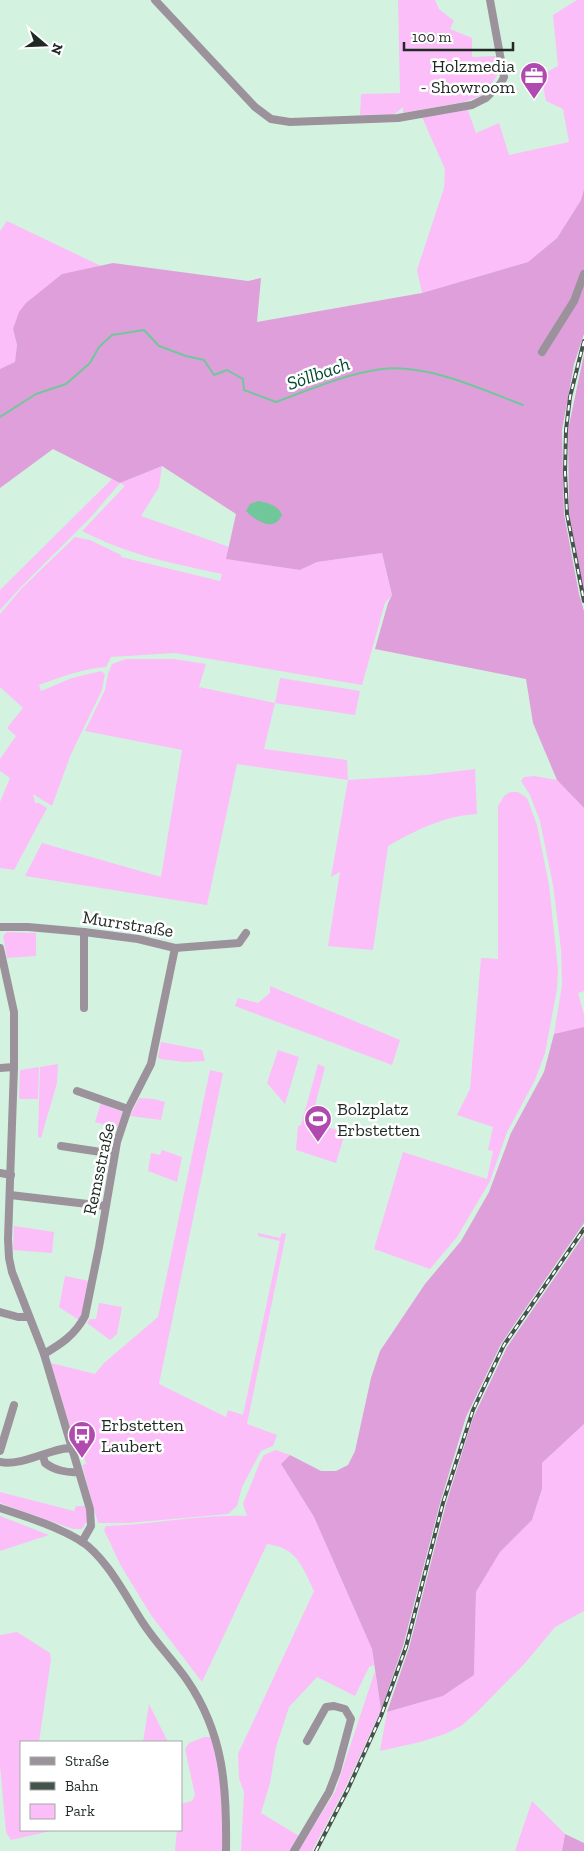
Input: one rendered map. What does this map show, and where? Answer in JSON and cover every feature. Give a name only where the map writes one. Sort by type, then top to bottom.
[{"type":"street","points":[[155,0],[255,107],[271,119],[302,123],[398,118],[467,106],[478,103],[486,98],[501,83],[504,77],[490,0]]},
{"type":"street","points":[[542,352],[574,301],[584,274]]},
{"type":"street","name":"Murrstraße","points":[[0,927],[28,926],[84,932],[138,939],[175,948],[239,943],[246,933]]},
{"type":"street","points":[[84,932],[84,1008]]},
{"type":"street","points":[[0,948],[14,1012],[11,1175],[4,1238],[12,1272],[28,1318],[44,1354],[92,1518],[91,1526],[82,1542]]},
{"type":"street","name":"Remsstraße","points":[[44,1354],[66,1340],[79,1326],[84,1316],[98,1255],[114,1154],[128,1109],[151,1064],[175,948]]},
{"type":"street","points":[[0,991],[9,990]]},
{"type":"street","points":[[0,1068],[14,1067]]},
{"type":"street","points":[[77,1091],[128,1109]]},
{"type":"street","points":[[61,1146],[114,1154]]},
{"type":"street","points":[[0,1173],[11,1175]]},
{"type":"street","points":[[10,1195],[105,1206]]},
{"type":"street","points":[[0,1312],[28,1318]]},
{"type":"street","points":[[0,1450],[14,1405]]},
{"type":"street","points":[[0,1462],[9,1464],[43,1456],[65,1448],[72,1449]]},
{"type":"street","points":[[43,1456],[45,1463],[52,1468],[71,1473],[78,1472]]},
{"type":"street","points":[[0,1508],[60,1530],[82,1542],[98,1557],[147,1630],[186,1678],[210,1723],[222,1763],[226,1788],[226,1851]]},
{"type":"street","points":[[294,1851],[329,1792],[351,1719],[345,1709],[334,1706],[326,1707],[306,1742]]},
{"type":"green space","points":[[398,0],[435,0],[439,9],[454,21],[450,29],[472,38],[472,57],[496,56],[499,72],[485,94],[464,102],[403,113],[403,107],[395,114],[360,115],[361,94],[400,93]]},
{"type":"green space","points":[[577,0],[584,0],[584,189],[581,200],[557,238],[528,262],[422,293],[417,270],[444,188],[445,169],[422,117],[467,108],[476,133],[499,123],[509,155],[569,142],[563,109],[546,101],[541,75],[558,66],[553,15]]},
{"type":"green space","points":[[7,221],[101,266],[62,274],[13,329],[17,345],[15,363],[0,369],[0,231]]},
{"type":"green space","points":[[162,466],[159,487],[141,516],[229,547],[227,559],[300,570],[317,562],[382,553],[392,595],[385,603],[362,685],[175,653],[111,657],[106,667],[80,671],[39,685],[41,691],[72,678],[101,671],[105,674],[102,690],[71,754],[52,806],[33,794],[35,803],[39,803],[47,808],[14,870],[0,868],[0,802],[10,778],[0,771],[0,759],[16,736],[7,728],[23,708],[0,687],[0,614],[22,588],[75,537],[90,540],[121,555],[121,557],[220,581],[222,574],[134,552],[82,531],[125,486],[120,483]]},
{"type":"green space","points":[[112,479],[120,483],[91,517],[0,610],[0,590]]},
{"type":"green space","points":[[126,659],[174,659],[206,664],[199,687],[275,703],[264,749],[347,760],[348,780],[237,764],[207,905],[25,876],[42,843],[161,877],[182,750],[85,731],[105,690],[112,664]]},
{"type":"green space","points":[[280,678],[360,691],[355,715],[275,703]]},
{"type":"green space","points":[[475,769],[477,814],[442,821],[388,846],[373,950],[328,946],[340,872],[331,877],[348,780],[426,775]]},
{"type":"green space","points":[[534,776],[557,780],[584,808],[584,991],[578,993],[584,1015],[584,1027],[554,1034],[562,985],[561,949],[553,885],[540,821],[530,795],[521,781],[524,777]]},
{"type":"green space","points":[[510,792],[518,792],[527,798],[537,825],[549,885],[558,969],[557,989],[545,1053],[535,1080],[507,1132],[490,1181],[457,1237],[430,1269],[374,1249],[403,1152],[487,1179],[493,1151],[488,1150],[493,1127],[457,1115],[470,1089],[481,958],[498,959],[498,806],[504,796]]},
{"type":"green space","points":[[7,932],[36,933],[36,956],[7,958],[3,936]]},
{"type":"green space","points":[[270,986],[400,1040],[392,1065],[235,1006],[238,998],[258,1003],[270,993]]},
{"type":"green space","points":[[161,1042],[202,1050],[205,1061],[185,1062],[160,1059],[158,1057]]},
{"type":"green space","points":[[278,1050],[299,1057],[285,1104],[267,1083]]},
{"type":"green space","points":[[58,1064],[57,1083],[41,1138],[38,1137],[40,1067]]},
{"type":"green space","points":[[318,1064],[325,1067],[311,1121],[345,1133],[336,1163],[296,1150],[298,1126],[301,1125]]},
{"type":"green space","points":[[39,1067],[38,1099],[19,1099],[20,1070]]},
{"type":"green space","points":[[210,1070],[223,1073],[159,1384],[226,1417],[228,1410],[243,1415],[280,1241],[258,1236],[258,1233],[280,1238],[282,1233],[286,1234],[247,1424],[277,1435],[273,1446],[261,1451],[242,1487],[237,1506],[228,1514],[128,1523],[98,1523],[82,1465],[86,1464],[83,1454],[78,1455],[51,1363],[95,1374],[104,1363],[158,1317]]},
{"type":"green space","points":[[139,1098],[165,1102],[161,1120],[130,1116]]},
{"type":"green space","points":[[101,1103],[123,1112],[117,1128],[95,1122]]},
{"type":"green space","points":[[162,1150],[182,1157],[177,1182],[148,1171],[151,1153],[160,1155]]},
{"type":"green space","points":[[14,1226],[54,1232],[52,1253],[13,1250]]},
{"type":"green space","points":[[65,1276],[89,1281],[84,1307],[79,1320],[59,1307]]},
{"type":"green space","points":[[99,1303],[122,1307],[117,1334],[110,1340],[87,1323],[90,1319],[96,1319]]},
{"type":"green space","points":[[584,1424],[584,1611],[555,1627],[526,1662],[461,1726],[445,1734],[420,1742],[380,1751],[387,1712],[443,1696],[474,1675],[476,1592],[500,1552],[532,1520],[542,1489],[542,1463]]},
{"type":"green space","points":[[276,1450],[290,1455],[281,1464],[314,1517],[372,1649],[374,1665],[369,1667],[355,1696],[317,1677],[289,1707],[276,1747],[270,1783],[261,1813],[299,1836],[290,1851],[241,1851],[244,1792],[239,1778],[238,1754],[314,1591],[298,1560],[292,1554],[277,1546],[267,1544],[202,1682],[151,1615],[121,1566],[104,1530],[106,1526],[247,1516],[243,1504],[260,1462],[264,1455]]},
{"type":"green space","points":[[0,1492],[74,1511],[76,1506],[85,1506],[88,1519],[82,1529],[73,1529],[0,1503]]},
{"type":"green space","points":[[0,1516],[49,1535],[0,1551]]},
{"type":"green space","points":[[17,1632],[50,1653],[51,1659],[39,1741],[20,1741],[20,1831],[51,1831],[11,1840],[6,1832],[0,1765],[0,1635]]},
{"type":"green space","points":[[375,1671],[381,1710],[345,1788],[312,1851],[298,1851],[335,1792]]},
{"type":"green space","points":[[149,1704],[168,1741],[143,1741]]},
{"type":"green space","points":[[204,1737],[211,1737],[213,1739],[222,1786],[223,1851],[175,1851],[177,1831],[182,1831],[182,1804],[192,1801],[195,1795],[185,1749],[189,1743]]},
{"type":"green space","points":[[532,1801],[565,1834],[562,1851],[515,1851]]},
{"type":"shaded area","points":[[584,189],[584,334],[574,364],[562,430],[564,514],[584,611],[584,808],[557,780],[533,723],[526,679],[375,649],[392,595],[382,553],[317,562],[300,570],[226,559],[236,514],[162,466],[120,483],[53,449],[0,488],[0,369],[15,362],[17,345],[13,329],[19,312],[26,303],[62,274],[113,263],[248,281],[261,278],[257,322],[422,293],[528,262],[557,238],[581,200]]},
{"type":"shaded area","points":[[584,354],[584,594],[569,513],[568,430]]},
{"type":"shaded area","points":[[258,501],[278,509],[282,515],[279,520],[274,523],[265,524],[246,511],[250,504]]},
{"type":"shaded area","points":[[584,1027],[584,1223],[501,1344],[466,1417],[440,1503],[403,1646],[381,1710],[372,1649],[314,1517],[281,1464],[290,1455],[321,1471],[336,1471],[348,1465],[355,1451],[371,1378],[380,1351],[425,1284],[461,1241],[489,1192],[511,1133],[544,1072],[554,1034]]},
{"type":"shaded area","points":[[584,1235],[584,1424],[542,1463],[542,1489],[532,1520],[500,1552],[476,1592],[474,1675],[443,1696],[387,1712],[409,1648],[446,1504],[473,1418],[507,1347]]},
{"type":"shaded area","points":[[565,1834],[584,1843],[584,1851],[562,1851]]},
{"type":"waterway","name":"Söllbach","points":[[0,417],[36,394],[66,384],[90,363],[99,347],[112,335],[144,330],[159,346],[186,356],[204,360],[214,375],[227,370],[243,379],[244,390],[276,402],[355,374],[400,368],[418,370],[454,379],[523,405]]},
{"type":"railway","points":[[584,341],[570,397],[566,430],[565,472],[567,514],[584,601]]},
{"type":"railway","points":[[316,1851],[348,1789],[381,1716],[406,1647],[443,1503],[473,1410],[504,1345],[584,1229]]},
{"type":"place","name":"Holzmedia - Showroom","points":[[534,100]]},
{"type":"place","name":"Bolzplatz Erbstetten","points":[[318,1143]]},
{"type":"place","name":"Erbstetten Laubert","points":[[82,1459]]}]
